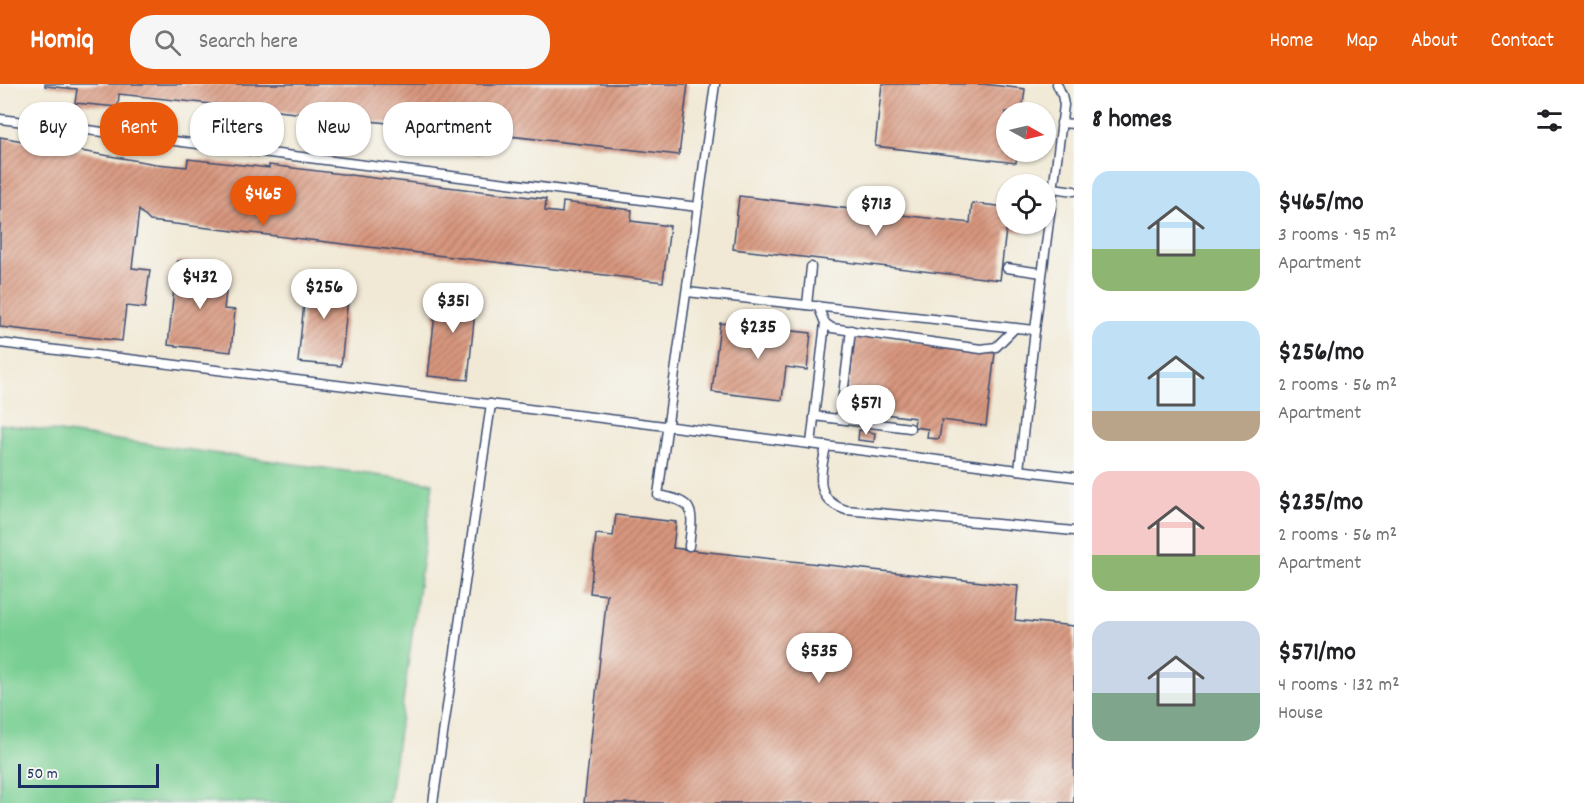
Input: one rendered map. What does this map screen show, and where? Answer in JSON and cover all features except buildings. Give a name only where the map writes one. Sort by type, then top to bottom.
[{"type":"lane","points":[[689,546],[693,518],[690,510],[682,501],[658,495],[715,84]]},
{"type":"lane","points":[[1055,174],[1064,105],[1057,84]]},
{"type":"lane","points":[[0,118],[698,207]]},
{"type":"lane","points":[[1061,123],[1074,124]]},
{"type":"lane","points":[[1056,188],[1074,191]]},
{"type":"lane","points":[[1019,470],[1047,234]]},
{"type":"lane","points":[[807,305],[811,267]]},
{"type":"lane","points":[[1007,268],[1042,273]]},
{"type":"lane","points":[[687,292],[1035,330]]},
{"type":"lane","points":[[811,444],[825,323],[818,306]]},
{"type":"lane","points":[[825,323],[832,328],[989,349],[996,347],[1015,328]]},
{"type":"lane","points":[[840,419],[851,330]]},
{"type":"lane","points":[[0,343],[1074,477]]},
{"type":"lane","points":[[433,803],[491,404]]},
{"type":"lane","points":[[814,416],[910,428]]},
{"type":"lane","points":[[826,446],[821,473],[821,489],[829,501],[839,508],[1074,531]]},
{"type":"green space","points":[[0,424],[433,483],[389,803],[0,803]]}]
